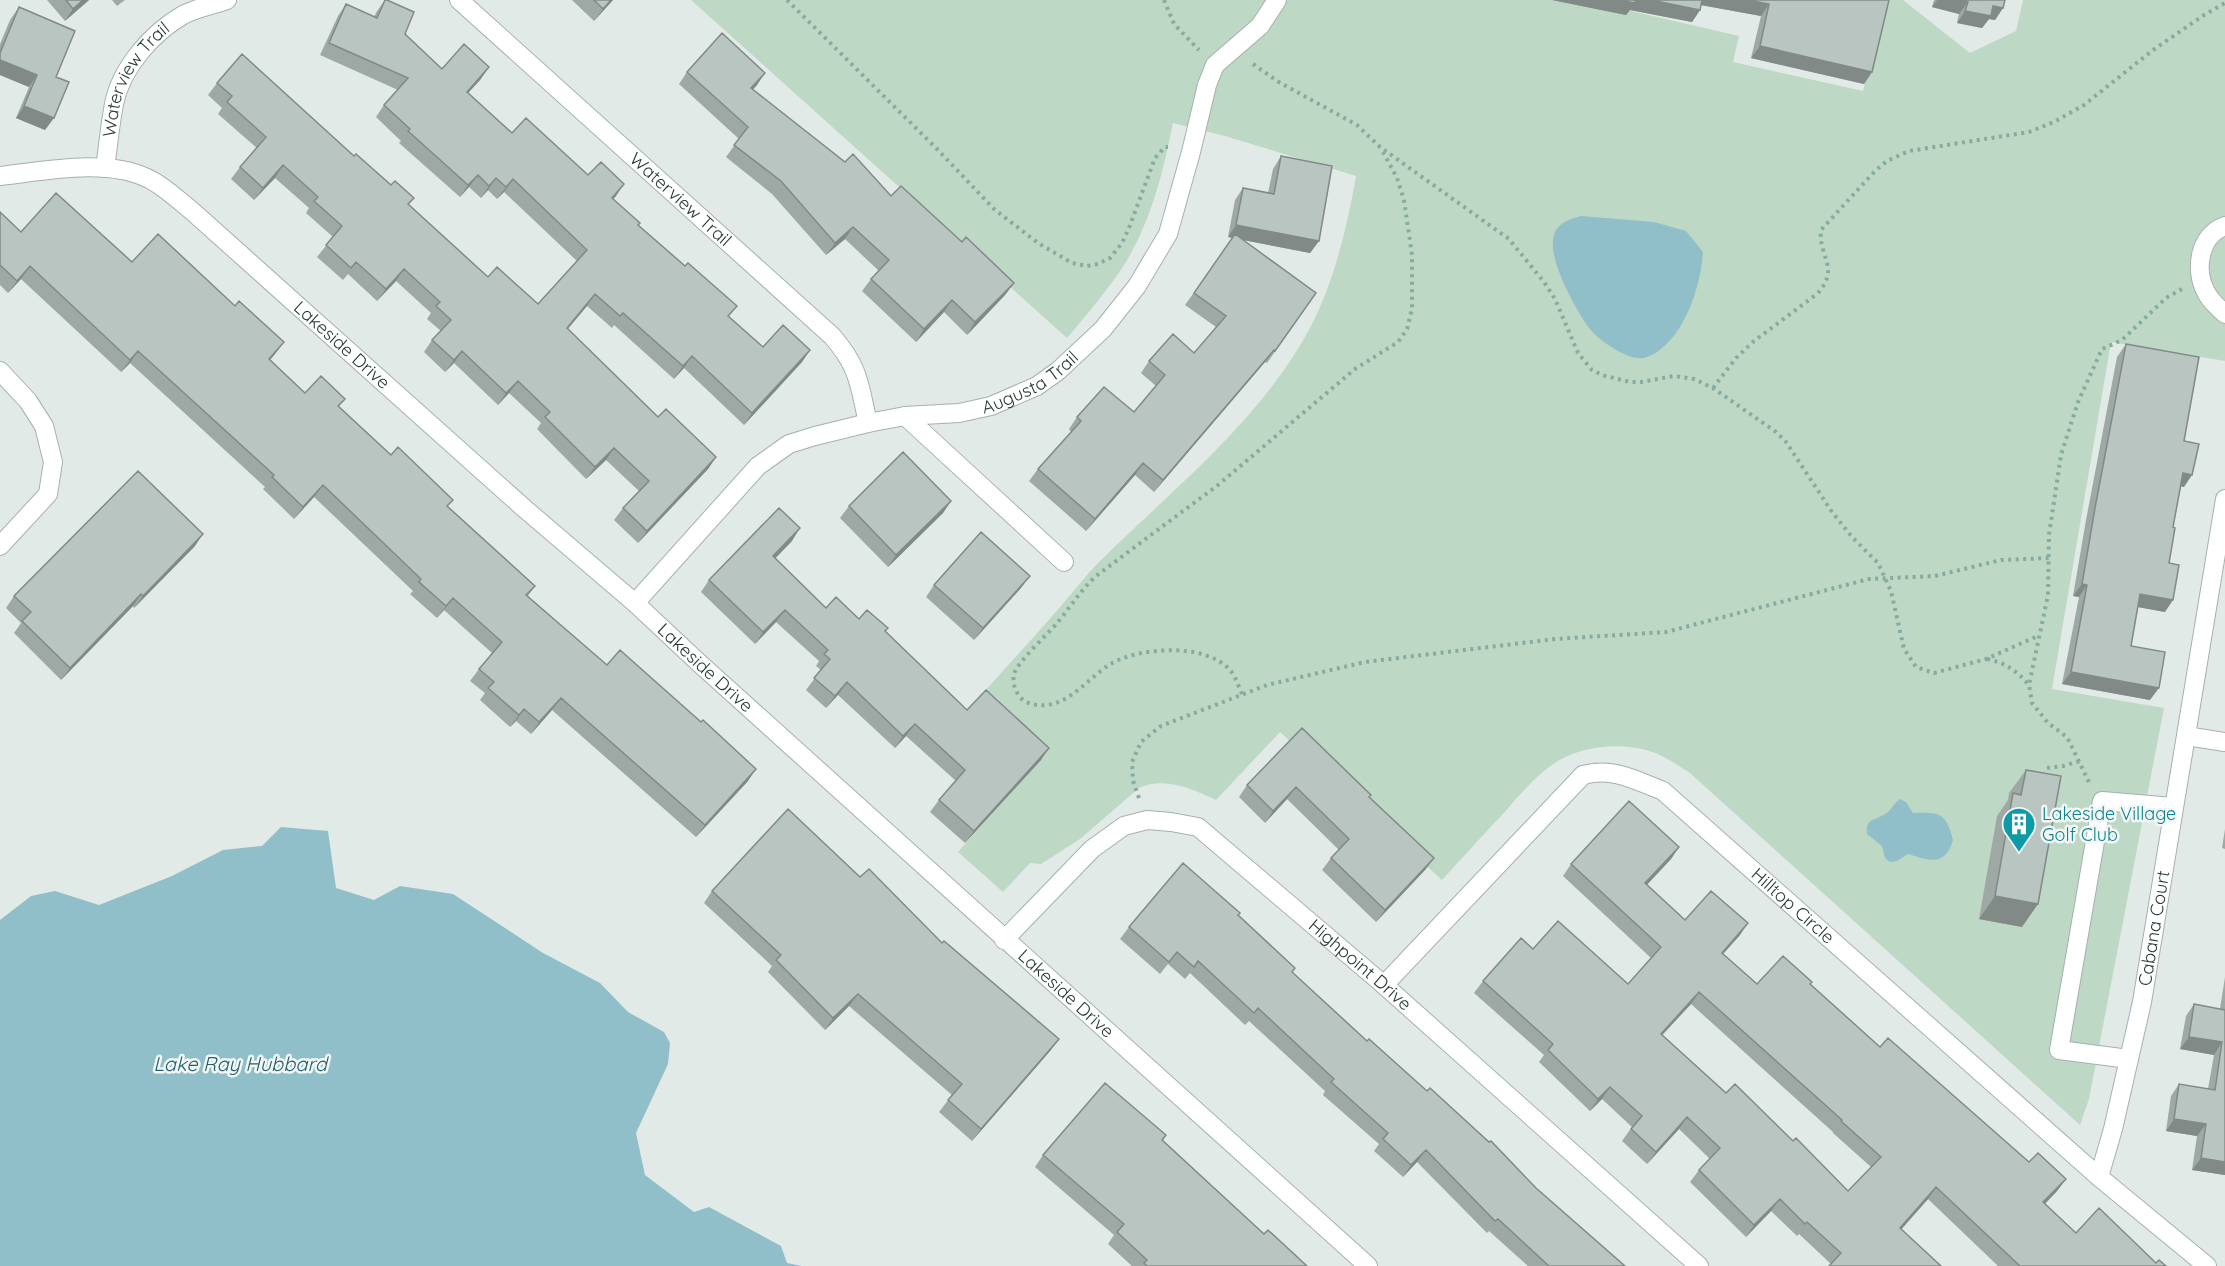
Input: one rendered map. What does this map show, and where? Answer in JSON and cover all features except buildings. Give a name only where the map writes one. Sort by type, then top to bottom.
[{"type":"street","name":"Waterview Trail","points":[[105,168],[114,102],[128,70],[141,51],[157,32],[185,14],[227,0]]},
{"type":"street","name":"Waterview Trail","points":[[459,0],[832,336],[848,355],[857,374],[868,423]]},
{"type":"street","name":"Augusta Trail","points":[[635,603],[758,466],[789,444],[815,435],[905,416],[959,413],[991,406],[1037,386],[1058,371],[1103,329],[1137,286],[1168,234],[1207,85],[1215,65],[1260,26],[1277,0]]},
{"type":"street","name":"Lakeside Drive","points":[[0,176],[59,168],[114,168],[147,178],[192,211],[525,509],[635,603],[1004,940],[1123,1044],[1368,1266]]},
{"type":"street","points":[[2225,226],[2207,240],[2200,256],[2200,275],[2205,292],[2214,305],[2225,314]]},
{"type":"street","points":[[0,371],[27,401],[44,426],[53,462],[48,494],[0,546]]},
{"type":"street","points":[[905,416],[1064,562]]},
{"type":"street","name":"Cabana Court","points":[[2099,1177],[2113,1129],[2142,1002],[2225,499]]},
{"type":"street","points":[[2186,736],[2225,742]]},
{"type":"street","name":"Hilltop Circle","points":[[1384,985],[1582,775],[1598,771],[1621,774],[1663,791],[2099,1177],[2207,1266]]},
{"type":"street","points":[[2129,1059],[2059,1050],[2102,801],[2173,807]]},
{"type":"street","name":"Highpoint Drive","points":[[1004,940],[1092,849],[1124,826],[1147,820],[1198,827],[1384,985],[1699,1266]]},
{"type":"path","points":[[787,0],[994,209],[1038,243],[1072,263],[1087,266],[1110,258],[1122,243],[1129,228],[1155,158],[1165,147],[1191,152]]},
{"type":"path","points":[[1164,0],[1174,24],[1215,65]]},
{"type":"path","points":[[1713,388],[1736,358],[1754,341],[1825,286],[1829,275],[1828,264],[1820,241],[1821,230],[1887,161],[1909,151],[2029,132],[2054,122],[2084,105],[2153,50],[2225,3]]},
{"type":"path","points":[[1238,45],[1253,64],[1277,81],[1357,125],[1380,147],[1509,240],[1555,299],[1578,353],[1592,370],[1630,382],[1674,376],[1694,379],[1713,388],[1776,432],[1786,442],[1832,512],[1852,537],[1878,563],[1886,577],[1904,649],[1916,667],[1934,673],[1986,659],[2038,636]]},
{"type":"path","points":[[1242,694],[1230,670],[1220,662],[1195,652],[1160,651],[1134,654],[1120,659],[1107,666],[1068,697],[1050,705],[1033,705],[1025,702],[1017,694],[1014,674],[1019,665],[1096,576],[1218,485],[1355,369],[1398,342],[1407,329],[1412,309],[1412,255],[1404,200],[1380,147]]},
{"type":"path","points":[[2102,801],[2091,787],[2067,737],[2048,723],[2032,703],[2029,685],[2048,595],[2049,535],[2065,439],[2078,402],[2102,349],[2122,340],[2166,298],[2181,290],[2203,284]]},
{"type":"path","points":[[1147,820],[1133,781],[1132,762],[1141,742],[1161,726],[1267,685],[1365,662],[1555,639],[1666,632],[1869,579],[1935,576],[2001,560],[2049,558]]},
{"type":"path","points":[[1986,659],[1999,662],[2016,671],[2029,685]]},
{"type":"path","points":[[2047,768],[2080,761]]},
{"type":"green space","points":[[691,0],[1584,0],[1739,36],[1733,62],[1863,91],[1884,0],[1903,0],[1970,53],[2016,31],[2023,0],[2225,0],[2225,361],[2111,342],[2052,689],[2164,708],[2089,1099],[2080,1125],[1690,773],[1646,750],[1621,746],[1596,748],[1571,755],[1549,767],[1530,784],[1442,880],[1280,732],[1216,800],[1178,785],[1159,783],[1139,788],[1080,839],[1041,864],[1030,863],[1003,892],[958,852],[1016,787],[1006,734],[982,694],[1095,566],[1241,424],[1290,362],[1310,328],[1333,273],[1344,235],[1356,176],[1225,136],[1173,123],[1153,203],[1137,241],[1116,277],[1067,338]]},
{"type":"water","points":[[1581,216],[1654,222],[1686,231],[1703,252],[1700,274],[1690,308],[1673,337],[1652,355],[1637,358],[1606,344],[1589,328],[1570,296],[1557,267],[1553,242],[1555,232],[1563,223]]},
{"type":"water","points":[[1900,799],[1906,802],[1913,813],[1935,814],[1944,819],[1953,840],[1945,855],[1935,860],[1908,854],[1897,861],[1890,862],[1885,858],[1882,846],[1867,834],[1868,825],[1869,822],[1887,813]]},
{"type":"water","name":"Lake Ray Hubbard","points":[[281,827],[328,831],[336,888],[374,900],[400,886],[453,894],[543,953],[600,983],[628,1012],[664,1032],[670,1043],[668,1064],[636,1133],[645,1175],[694,1212],[709,1207],[781,1246],[787,1263],[802,1266],[0,1266],[0,920],[31,896],[55,891],[99,905],[172,876],[223,850],[262,846]]},
{"type":"place","name":"Lakeside Village Golf Club","points":[[2019,853]]}]
